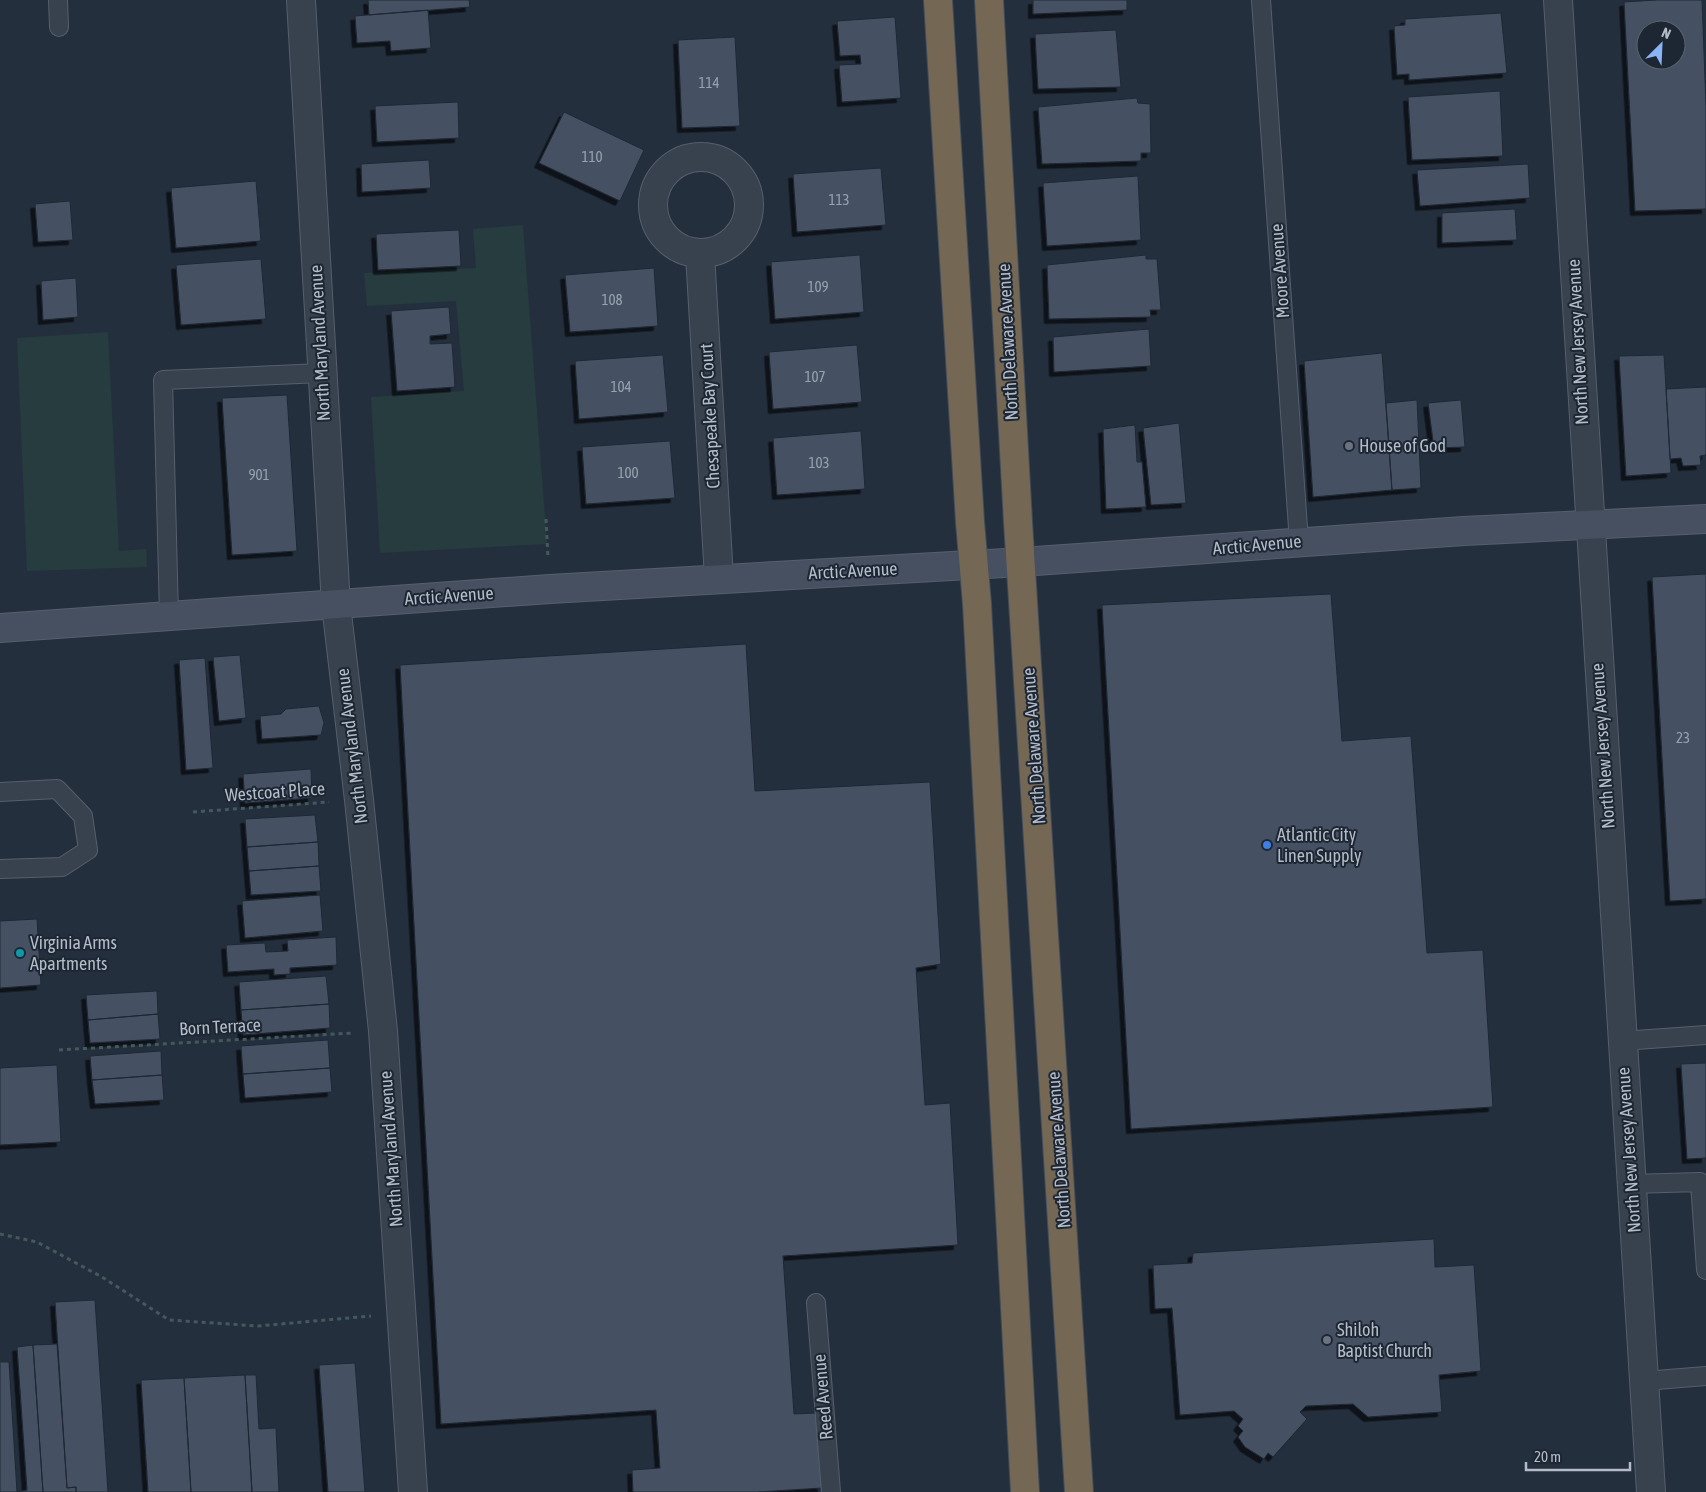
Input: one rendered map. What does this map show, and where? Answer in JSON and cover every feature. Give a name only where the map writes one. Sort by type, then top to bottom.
[{"type":"highway","points":[[938,0],[974,564],[1025,1492]]},
{"type":"highway","name":"North Delaware Avenue","points":[[989,0],[1021,562],[1079,1492]]},
{"type":"street","name":"North Maryland Avenue","points":[[301,0],[336,605],[383,1031],[413,1492]]},
{"type":"street","name":"North New Jersey Avenue","points":[[1558,0],[1650,1492]]},
{"type":"street","name":"Chesapeake Bay Court","points":[[700,254],[719,578]]},
{"type":"street","name":"Arctic Avenue","points":[[0,628],[719,578],[1021,562],[1299,542],[1706,519]]},
{"type":"lane","points":[[58,0],[59,27]]},
{"type":"lane","name":"Moore Avenue","points":[[1261,0],[1299,542]]},
{"type":"lane","points":[[169,616],[163,380],[322,373]]},
{"type":"lane","points":[[0,792],[57,789],[83,816],[88,850],[62,867],[0,869]]},
{"type":"lane","points":[[1622,1042],[1706,1035]]},
{"type":"lane","points":[[1631,1184],[1700,1182],[1706,1270]]},
{"type":"lane","name":"Reed Avenue","points":[[816,1303],[831,1492]]},
{"type":"lane","points":[[1644,1381],[1706,1376]]},
{"type":"path","points":[[546,519],[550,589]]},
{"type":"path","name":"Westcoat Place","points":[[193,812],[359,800]]},
{"type":"path","name":"Born Terrace","points":[[59,1050],[383,1031]]},
{"type":"path","points":[[0,1234],[36,1242],[102,1277],[169,1320],[258,1326],[402,1314]]},
{"type":"green space","points":[[523,225],[547,544],[380,553],[371,397],[464,391],[456,301],[367,306],[364,273],[476,268],[473,229]]},
{"type":"green space","points":[[108,332],[119,551],[146,549],[147,567],[27,571],[17,338]]},
{"type":"building","points":[[368,0],[469,0],[470,7],[369,15]]},
{"type":"building","points":[[1033,0],[1127,0],[1127,10],[1033,14]]},
{"type":"building","points":[[1702,0],[1706,106],[1706,209],[1635,211],[1624,2]]},
{"type":"building","points":[[428,10],[431,48],[391,51],[390,41],[357,43],[355,16]]},
{"type":"building","points":[[1501,13],[1507,73],[1409,80],[1409,74],[1397,75],[1394,26],[1405,25],[1405,19]]},
{"type":"building","points":[[895,17],[901,98],[842,102],[839,65],[861,64],[860,55],[840,56],[837,21]]},
{"type":"building","points":[[1116,30],[1121,87],[1038,89],[1035,34]]},
{"type":"building","points":[[735,37],[740,126],[682,128],[678,40]]},
{"type":"building","points":[[1500,91],[1503,156],[1412,160],[1408,97]]},
{"type":"building","points":[[1137,98],[1138,103],[1150,104],[1151,153],[1141,153],[1141,161],[1042,164],[1038,107]]},
{"type":"building","points":[[458,102],[459,138],[377,142],[375,106]]},
{"type":"building","points":[[564,112],[644,150],[620,201],[539,163]]},
{"type":"building","points":[[429,160],[431,188],[362,192],[361,164]]},
{"type":"building","points":[[1528,164],[1530,198],[1420,206],[1417,170]]},
{"type":"building","points":[[881,168],[886,225],[797,232],[793,174]]},
{"type":"building","points":[[1138,176],[1141,240],[1047,246],[1043,183]]},
{"type":"building","points":[[256,181],[261,241],[176,248],[171,188]]},
{"type":"building","points":[[70,201],[73,240],[38,242],[35,204]]},
{"type":"building","points":[[1515,209],[1517,240],[1442,243],[1442,213]]},
{"type":"building","points":[[459,230],[461,266],[378,270],[376,234]]},
{"type":"building","points":[[860,255],[864,312],[775,319],[771,262]]},
{"type":"building","points":[[1146,255],[1146,259],[1157,259],[1161,310],[1150,310],[1151,317],[1049,319],[1047,265]]},
{"type":"building","points":[[261,259],[266,319],[181,325],[176,265]]},
{"type":"building","points":[[654,268],[658,326],[570,332],[565,275]]},
{"type":"building","points":[[76,278],[78,317],[43,320],[41,281]]},
{"type":"building","points":[[449,307],[451,334],[430,336],[430,344],[452,343],[455,387],[397,391],[391,311]]},
{"type":"building","points":[[1149,329],[1151,366],[1054,372],[1053,337]]},
{"type":"building","points":[[857,345],[862,402],[773,409],[769,352]]},
{"type":"building","name":"House of God","points":[[1382,353],[1392,490],[1313,497],[1304,361]]},
{"type":"building","points":[[663,355],[668,412],[579,419],[575,361]]},
{"type":"building","points":[[1664,355],[1671,473],[1626,476],[1619,356]]},
{"type":"building","points":[[1706,387],[1706,455],[1700,456],[1701,465],[1683,466],[1681,458],[1670,459],[1666,389]]},
{"type":"building","points":[[287,395],[297,551],[232,555],[222,398]]},
{"type":"building","points":[[1417,400],[1421,488],[1392,490],[1386,403]]},
{"type":"building","points":[[1461,400],[1465,447],[1434,448],[1428,403]]},
{"type":"building","points":[[1179,423],[1186,503],[1151,505],[1143,428]]},
{"type":"building","points":[[1135,425],[1137,462],[1142,462],[1146,507],[1106,509],[1103,429]]},
{"type":"building","points":[[861,431],[865,489],[777,495],[773,438]]},
{"type":"building","points":[[670,441],[675,498],[586,504],[582,447]]},
{"type":"building","points":[[1706,574],[1706,899],[1670,901],[1652,577]]},
{"type":"building","name":"Atlantic City Linen Supply","points":[[1331,594],[1342,741],[1411,736],[1427,953],[1483,950],[1493,1107],[1131,1129],[1102,605]]},
{"type":"building","points":[[746,644],[755,791],[930,782],[941,964],[916,968],[925,1105],[950,1103],[958,1245],[783,1256],[794,1414],[816,1413],[822,1488],[757,1492],[633,1492],[632,1470],[660,1468],[656,1410],[441,1424],[400,665]]},
{"type":"building","points":[[240,655],[246,718],[219,721],[213,657]]},
{"type":"building","points":[[205,658],[213,768],[186,770],[179,660]]},
{"type":"building","points":[[319,706],[324,723],[321,735],[262,739],[260,716],[281,714],[286,709]]},
{"type":"building","points":[[311,769],[312,798],[245,803],[243,774]]},
{"type":"building","points":[[315,815],[318,842],[247,847],[245,819]]},
{"type":"building","points":[[318,842],[319,866],[249,871],[247,847]]},
{"type":"building","points":[[319,866],[321,891],[251,895],[249,871]]},
{"type":"building","points":[[320,895],[323,931],[245,938],[242,901]]},
{"type":"building","name":"Virginia Arms Apartments","points":[[37,919],[41,985],[0,988],[0,921]]},
{"type":"building","points":[[336,937],[337,965],[290,968],[290,974],[274,975],[274,969],[228,972],[226,945],[265,943],[266,952],[288,951],[287,940]]},
{"type":"building","points":[[326,976],[329,1004],[241,1010],[239,982]]},
{"type":"building","points":[[157,991],[158,1014],[88,1020],[86,995]]},
{"type":"building","points":[[329,1004],[330,1028],[243,1035],[241,1010]]},
{"type":"building","points":[[158,1014],[160,1039],[90,1043],[88,1020]]},
{"type":"building","points":[[328,1040],[330,1068],[243,1074],[241,1046]]},
{"type":"building","points":[[161,1051],[162,1075],[92,1080],[90,1056]]},
{"type":"building","points":[[1706,1063],[1706,1158],[1687,1159],[1681,1064]]},
{"type":"building","points":[[57,1065],[61,1142],[0,1145],[0,1068]]},
{"type":"building","points":[[330,1068],[332,1092],[245,1098],[243,1074]]},
{"type":"building","points":[[162,1075],[164,1100],[95,1104],[92,1080]]},
{"type":"building","name":"Shiloh Baptist Church","points":[[1434,1239],[1435,1267],[1474,1265],[1481,1371],[1439,1375],[1442,1412],[1368,1417],[1353,1404],[1306,1406],[1300,1412],[1307,1419],[1273,1457],[1268,1453],[1264,1459],[1245,1447],[1238,1437],[1243,1431],[1238,1426],[1243,1419],[1234,1411],[1180,1415],[1172,1308],[1155,1309],[1153,1265],[1192,1263],[1193,1253]]},
{"type":"building","points":[[95,1300],[108,1492],[76,1492],[76,1487],[67,1488],[55,1302]]},
{"type":"building","points":[[57,1344],[67,1488],[76,1487],[76,1492],[43,1492],[33,1345]]},
{"type":"building","points":[[33,1345],[43,1492],[17,1492],[27,1490],[17,1347]]},
{"type":"building","points":[[0,1362],[9,1362],[17,1492],[0,1492]]},
{"type":"building","points":[[355,1363],[365,1492],[328,1492],[319,1365]]},
{"type":"building","points":[[245,1375],[256,1375],[259,1429],[276,1428],[279,1492],[252,1492]]},
{"type":"building","points":[[245,1375],[252,1492],[191,1492],[184,1378]]},
{"type":"building","points":[[184,1378],[191,1492],[148,1492],[141,1380]]},
{"type":"place","name":"House of God","points":[[1349,446]]},
{"type":"place","name":"Atlantic City Linen Supply","points":[[1267,845]]},
{"type":"place","name":"Virginia Arms Apartments","points":[[20,953]]},
{"type":"place","name":"Shiloh Baptist Church","points":[[1327,1340]]}]
